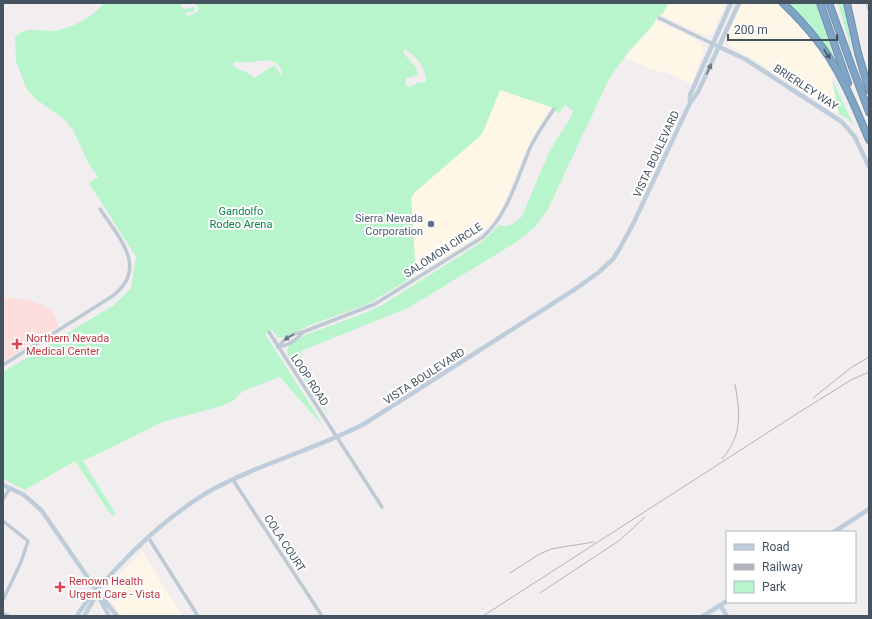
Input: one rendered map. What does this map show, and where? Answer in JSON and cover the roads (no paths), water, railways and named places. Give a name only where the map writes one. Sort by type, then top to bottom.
[{"type":"highway","points":[[783,3],[808,28],[826,53],[848,90],[869,140]]},
{"type":"highway","points":[[820,3],[841,64],[869,135]]},
{"type":"highway","points":[[829,3],[869,112]]},
{"type":"highway","points":[[847,3],[858,53],[869,90]]},
{"type":"main road","name":"VISTA BOULEVARD","points":[[690,103],[690,95],[730,3]]},
{"type":"main road","name":"VISTA BOULEVARD","points":[[77,616],[88,598],[97,591],[123,561],[148,537],[174,515],[190,504],[233,480],[336,438],[364,424],[577,288],[604,268],[613,259],[627,237],[690,103],[698,92],[739,3]]},
{"type":"main road","name":"BRIERLEY WAY","points":[[713,44],[745,59],[842,122],[855,137],[869,167]]},
{"type":"main road","points":[[3,485],[24,495],[42,511],[97,591],[117,616]]},
{"type":"main road","points":[[836,531],[869,509]]},
{"type":"main road","name":"VISTA BOULEVARD","points":[[84,616],[97,591]]},
{"type":"main road","points":[[97,591],[109,616]]},
{"type":"main road","points":[[703,616],[726,602]]},
{"type":"main road","points":[[720,605],[727,616]]},
{"type":"street","points":[[659,18],[713,44]]},
{"type":"street","name":"SALOMON CIRCLE","points":[[278,347],[283,341],[295,334],[375,304],[483,237],[493,227],[502,214],[532,144],[554,109]]},
{"type":"street","points":[[3,365],[110,297],[126,282],[130,267],[128,255],[100,209]]},
{"type":"street","name":"LOOP ROAD","points":[[269,332],[336,438],[351,458],[382,507]]},
{"type":"street","name":"COLA COURT","points":[[233,480],[322,616]]},
{"type":"street","points":[[3,499],[10,488]]},
{"type":"street","points":[[3,521],[28,541],[21,562],[3,600]]},
{"type":"street","points":[[148,537],[198,616]]},
{"type":"street","points":[[3,587],[8,589]]},
{"type":"street","points":[[3,614],[9,616]]},
{"type":"railway","points":[[866,3],[869,12]]},
{"type":"railway","points":[[813,398],[852,367],[869,357]]},
{"type":"railway","points":[[483,616],[798,413],[851,380],[869,372]]},
{"type":"railway","points":[[722,459],[729,450],[737,432],[739,414],[735,384]]},
{"type":"railway","points":[[540,593],[620,540],[645,517]]},
{"type":"railway","points":[[510,573],[538,555],[551,549],[594,542]]},
{"type":"place","name":"Sierra Nevada Corporation","points":[[431,224]]},
{"type":"place","name":"Northern Nevada Medical Center","points":[[17,344]]},
{"type":"place","name":"Renown Health Urgent Care - Vista","points":[[60,587]]},
{"type":"park label","name":"Gandolfo Rodeo Arena","points":[[241,217]]}]
